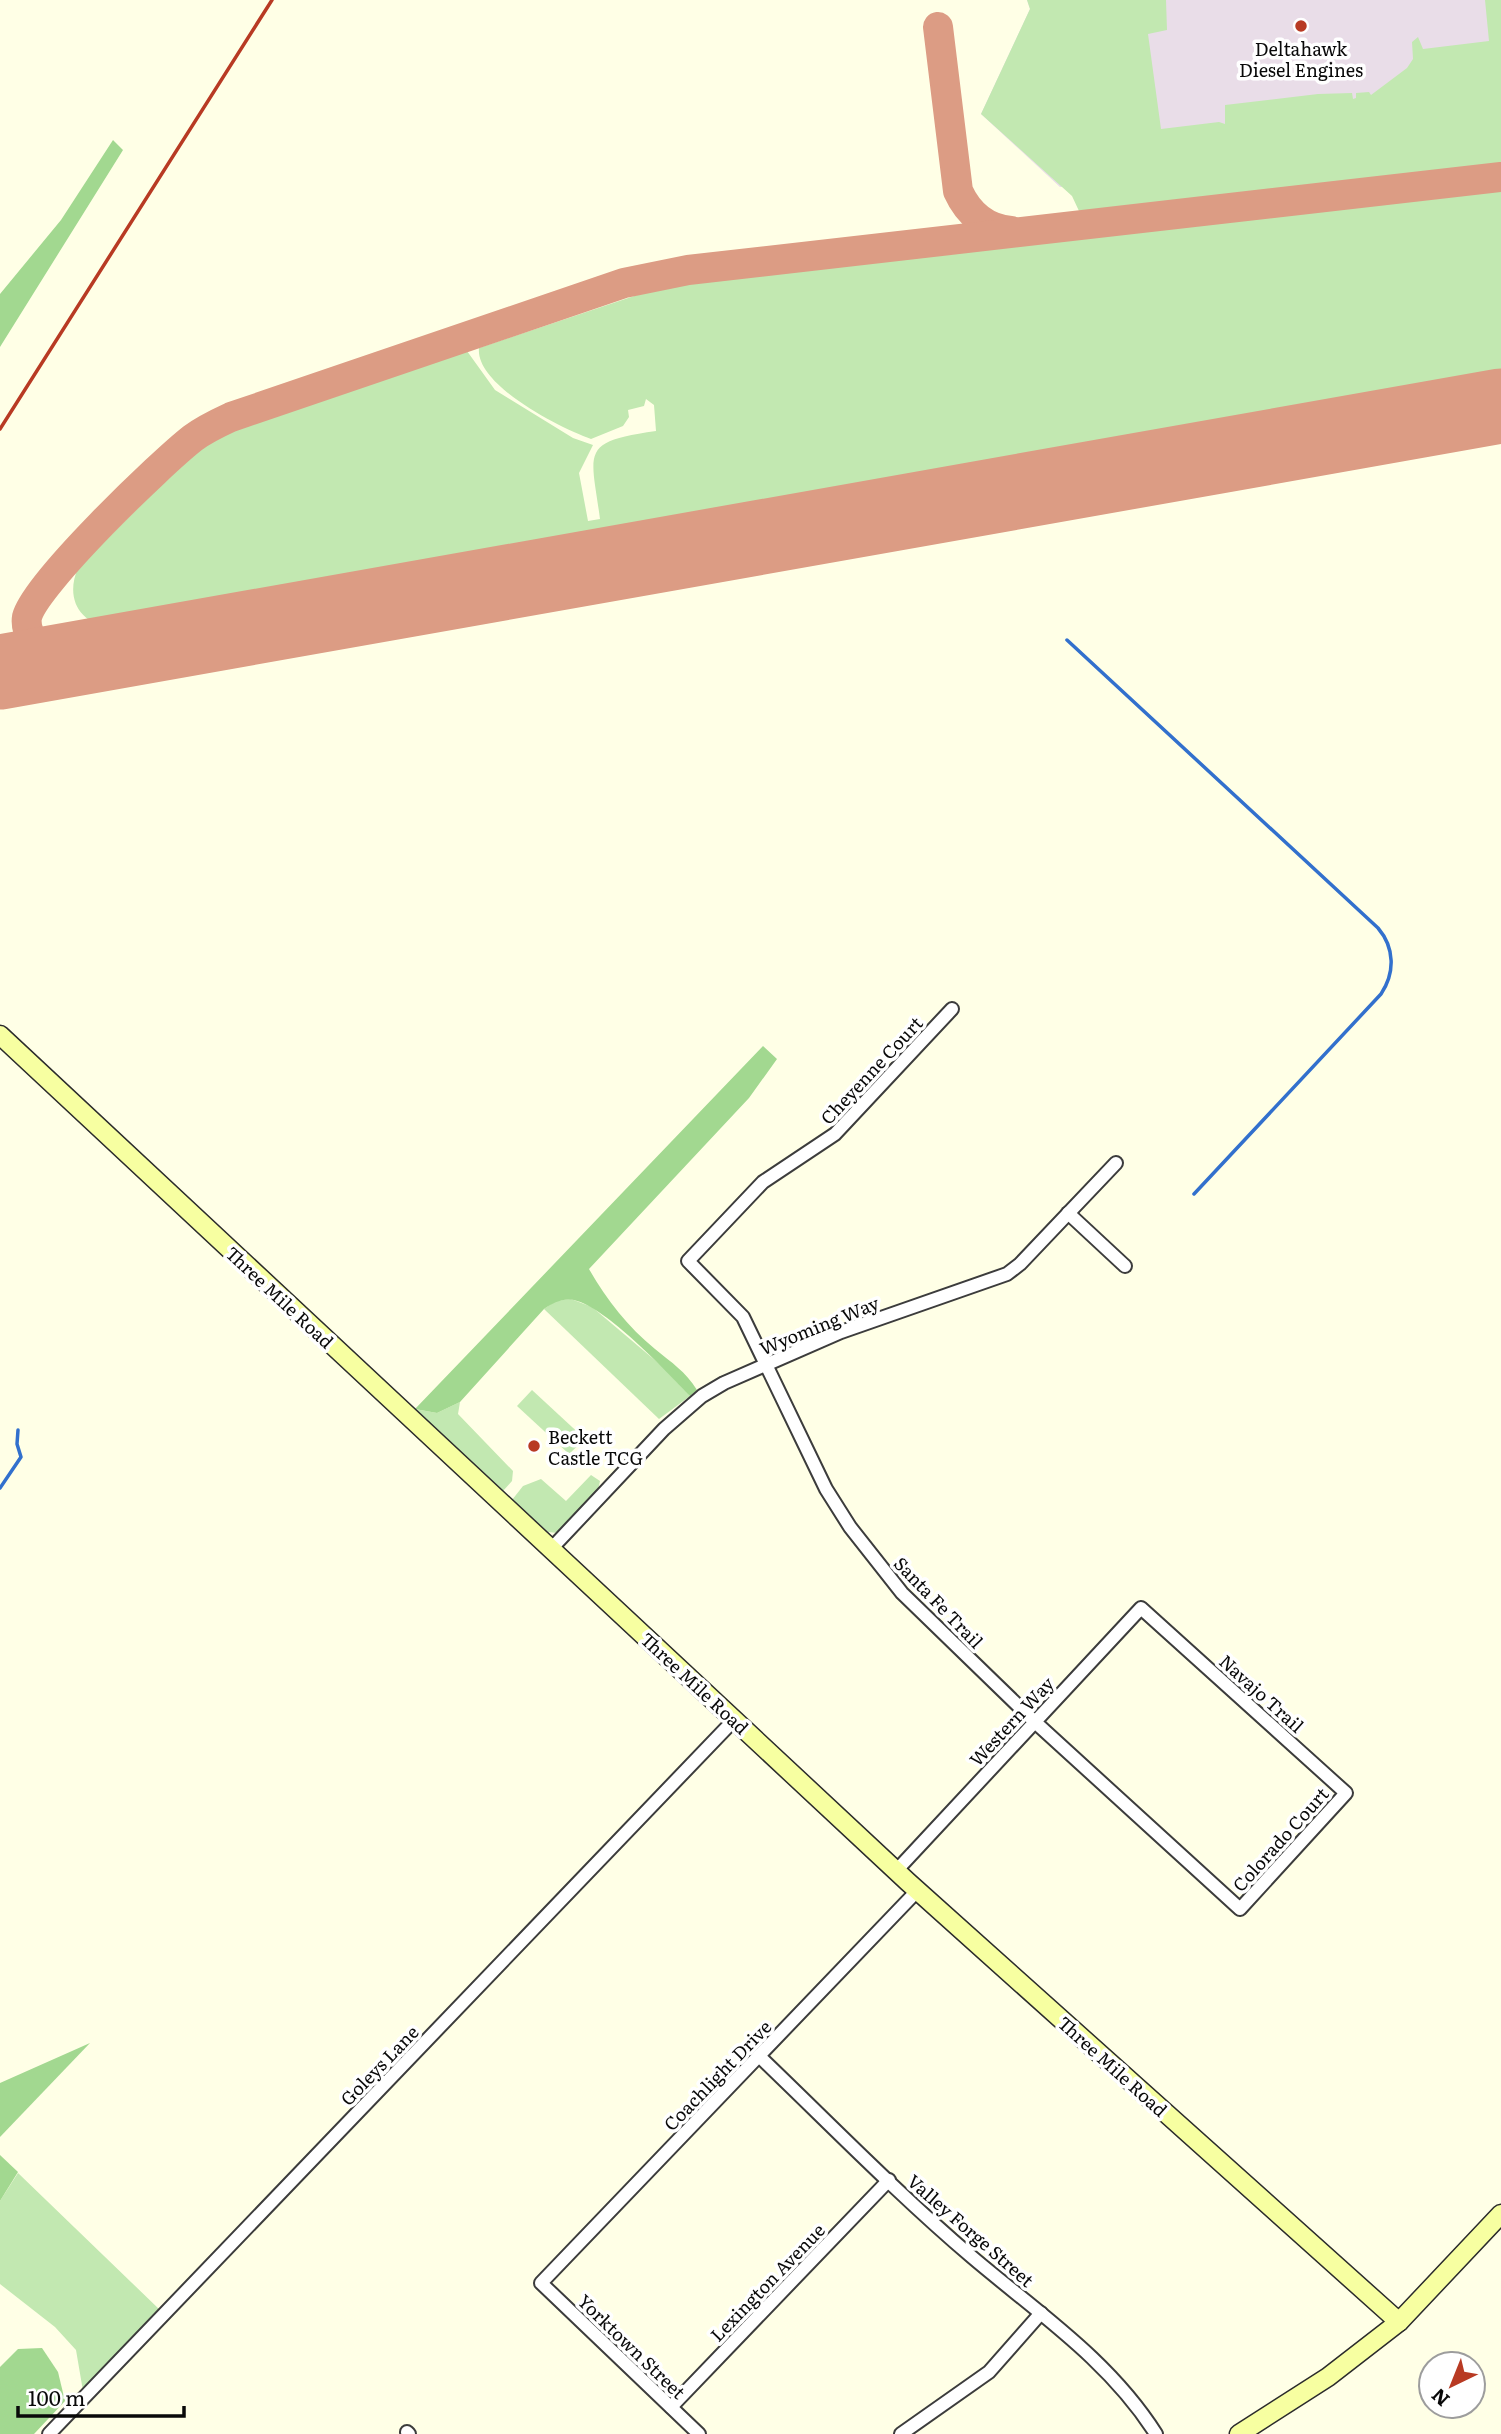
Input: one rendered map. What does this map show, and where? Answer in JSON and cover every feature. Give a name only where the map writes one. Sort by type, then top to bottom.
[{"type":"street","name":"Cheyenne Court","points":[[688,1261],[763,1182],[835,1135],[952,1009]]},
{"type":"street","name":"Three Mile Road","points":[[0,1035],[917,1891],[1399,2322]]},
{"type":"street","name":"Wyoming Way","points":[[551,1549],[682,1411],[724,1383],[842,1332],[1007,1274],[1116,1163]]},
{"type":"street","points":[[1068,1213],[1125,1266]]},
{"type":"street","name":"Santa Fe Trail","points":[[688,1261],[743,1317],[820,1477],[875,1561],[930,1623],[1240,1909]]},
{"type":"street","name":"Western Way","points":[[896,1871],[1141,1608],[1154,1620]]},
{"type":"street","name":"Navajo Trail","points":[[1154,1620],[1346,1793]]},
{"type":"street","name":"Goleys Lane","points":[[49,2434],[734,1720]]},
{"type":"street","name":"Colorado Court","points":[[1240,1909],[1346,1793]]},
{"type":"street","name":"Coachlight Drive","points":[[541,2283],[917,1891]]},
{"type":"street","name":"Valley Forge Street","points":[[759,2056],[971,2257],[1107,2370],[1156,2434]]},
{"type":"street","name":"Lexington Avenue","points":[[671,2407],[889,2180]]},
{"type":"street","points":[[1239,2434],[1328,2376],[1399,2322],[1501,2214]]},
{"type":"street","name":"Yorktown Street","points":[[541,2283],[699,2434]]},
{"type":"street","points":[[901,2434],[989,2372],[1041,2313]]},
{"type":"shaded area","points":[[1027,0],[1501,0],[1501,58],[1378,153],[1060,187],[981,114],[1030,9]]},
{"type":"green space","points":[[1027,0],[1166,0],[1167,30],[1148,34],[1161,129],[1219,122],[1225,124],[1225,105],[1318,94],[1352,93],[1353,99],[1356,98],[1356,93],[1369,92],[1371,95],[1407,68],[1413,59],[1412,42],[1418,37],[1423,49],[1489,41],[1485,0],[1501,0],[1501,163],[1079,211],[1072,196],[981,114],[1030,9]]},
{"type":"green space","points":[[113,140],[123,150],[0,347],[0,294],[61,220]]},
{"type":"green space","points":[[1501,190],[1501,381],[111,628],[83,615],[74,599],[74,579],[78,568],[185,461],[207,443],[244,426],[467,351],[495,390],[573,438],[593,445],[579,473],[588,521],[600,519],[593,464],[596,454],[602,446],[614,440],[656,431],[654,405],[646,399],[644,406],[628,410],[629,417],[623,426],[591,439],[541,415],[505,390],[490,376],[481,362],[479,348],[661,287]]},
{"type":"green space","points":[[763,1046],[777,1059],[749,1098],[589,1269],[610,1302],[627,1322],[683,1372],[697,1390],[690,1396],[619,1327],[587,1305],[566,1300],[544,1309],[460,1402],[437,1413],[415,1409]]},
{"type":"green space","points":[[571,1299],[592,1307],[663,1367],[690,1396],[659,1419],[544,1309],[555,1301]]},
{"type":"green space","points":[[532,1390],[585,1439],[569,1454],[517,1406]]},
{"type":"green space","points":[[460,1402],[458,1414],[513,1471],[512,1481],[503,1491],[415,1409],[437,1413]]},
{"type":"green space","points":[[591,1475],[600,1481],[598,1490],[558,1533],[548,1532],[512,1500],[523,1486],[541,1479],[566,1501]]},
{"type":"green space","points":[[90,2043],[0,2137],[0,2083]]},
{"type":"green space","points":[[0,2155],[18,2172],[0,2201]]},
{"type":"green space","points":[[18,2173],[160,2310],[83,2391],[76,2350],[55,2327],[0,2284],[0,2201]]},
{"type":"green space","points":[[42,2348],[58,2372],[65,2401],[34,2434],[0,2434],[0,2367],[18,2349]]},
{"type":"waterway","points":[[1067,640],[1378,928],[1390,952],[1391,969],[1381,994],[1194,1194]]},
{"type":"waterway","points":[[0,1488],[21,1457],[17,1444],[18,1430]]},
{"type":"taxiway","points":[[938,27],[958,191],[967,206],[979,218],[994,227],[1011,231]]},
{"type":"taxiway","points":[[50,663],[28,630],[27,617],[35,601],[101,524],[155,471],[198,435],[231,417],[624,283],[688,270],[1501,177]]},
{"type":"runway","points":[[0,672],[1501,406]]},
{"type":"railway","points":[[0,429],[272,0]]},
{"type":"place","name":"Deltahawk Diesel Engines","points":[[1301,26]]},
{"type":"place","name":"Beckett Castle TCG","points":[[534,1446]]}]
